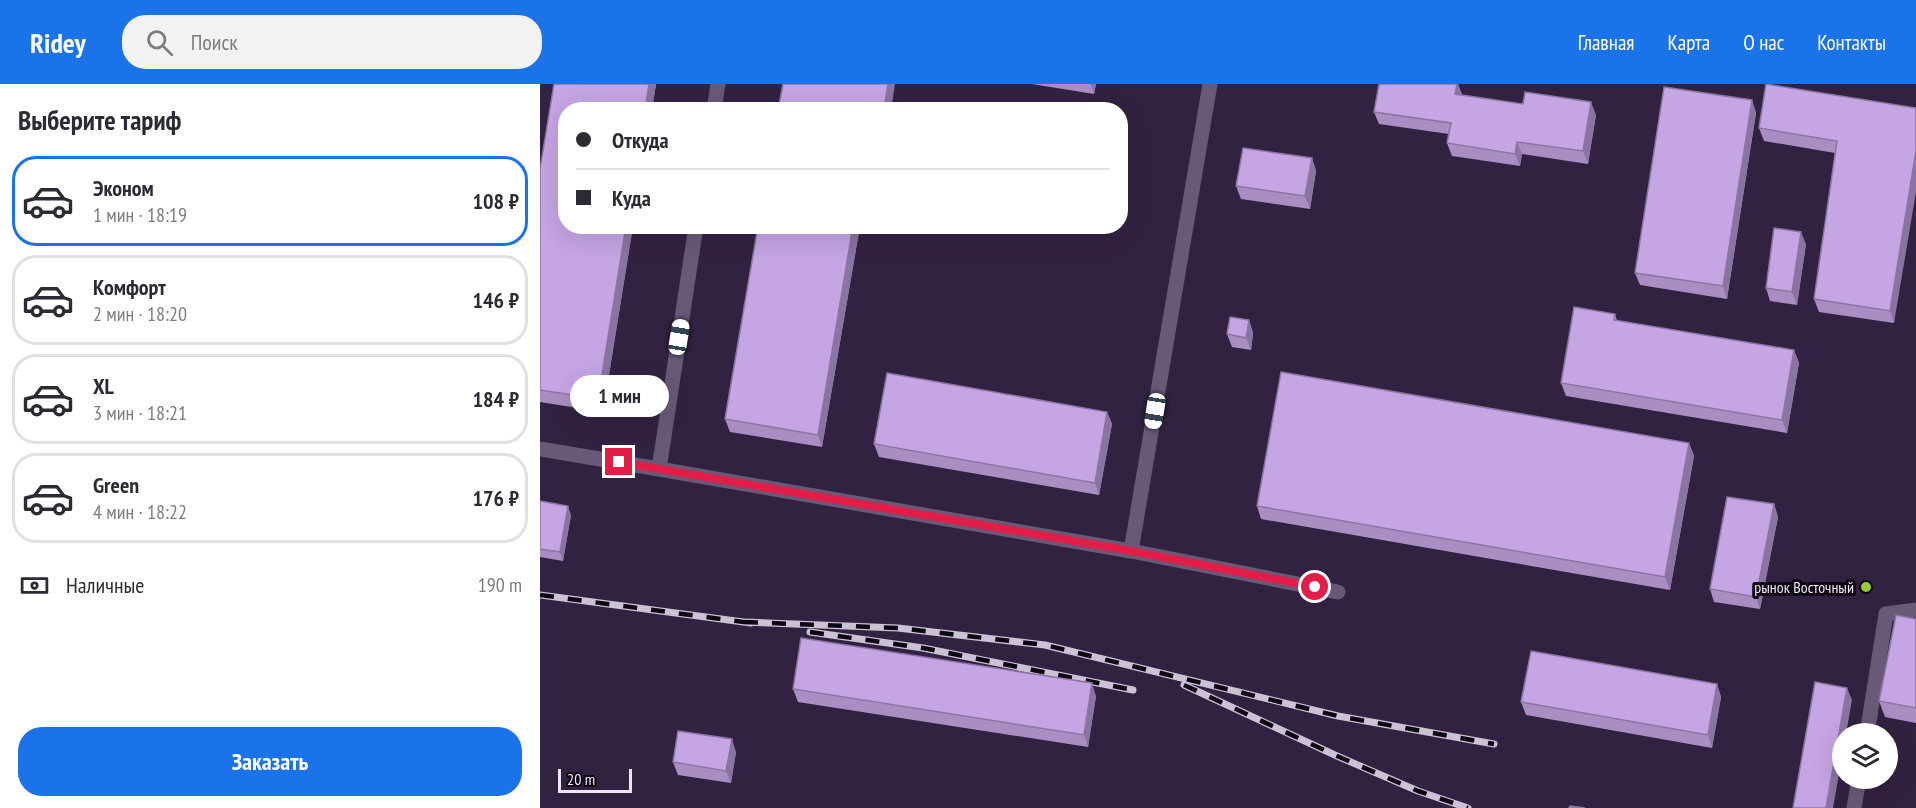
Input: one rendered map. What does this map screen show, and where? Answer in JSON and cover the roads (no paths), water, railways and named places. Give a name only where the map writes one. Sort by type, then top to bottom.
[{"type":"lane","points":[[715,102],[718,84]]},
{"type":"lane","points":[[1131,551],[1210,84]]},
{"type":"lane","points":[[659,469],[695,234]]},
{"type":"lane","points":[[540,449],[1131,551],[1338,592]]},
{"type":"lane","points":[[1869,723],[1886,614],[1916,610]]},
{"type":"lane","points":[[1854,808],[1857,789]]},
{"type":"railway","points":[[540,595],[751,623]]},
{"type":"railway","points":[[744,622],[898,628],[1045,645],[1338,716],[1494,744]]},
{"type":"railway","points":[[810,632],[923,648],[1133,690]]},
{"type":"railway","points":[[1184,685],[1337,756],[1418,791],[1468,808]]},
{"type":"place","name":"рынок Восточный","points":[[1866,587]]}]
